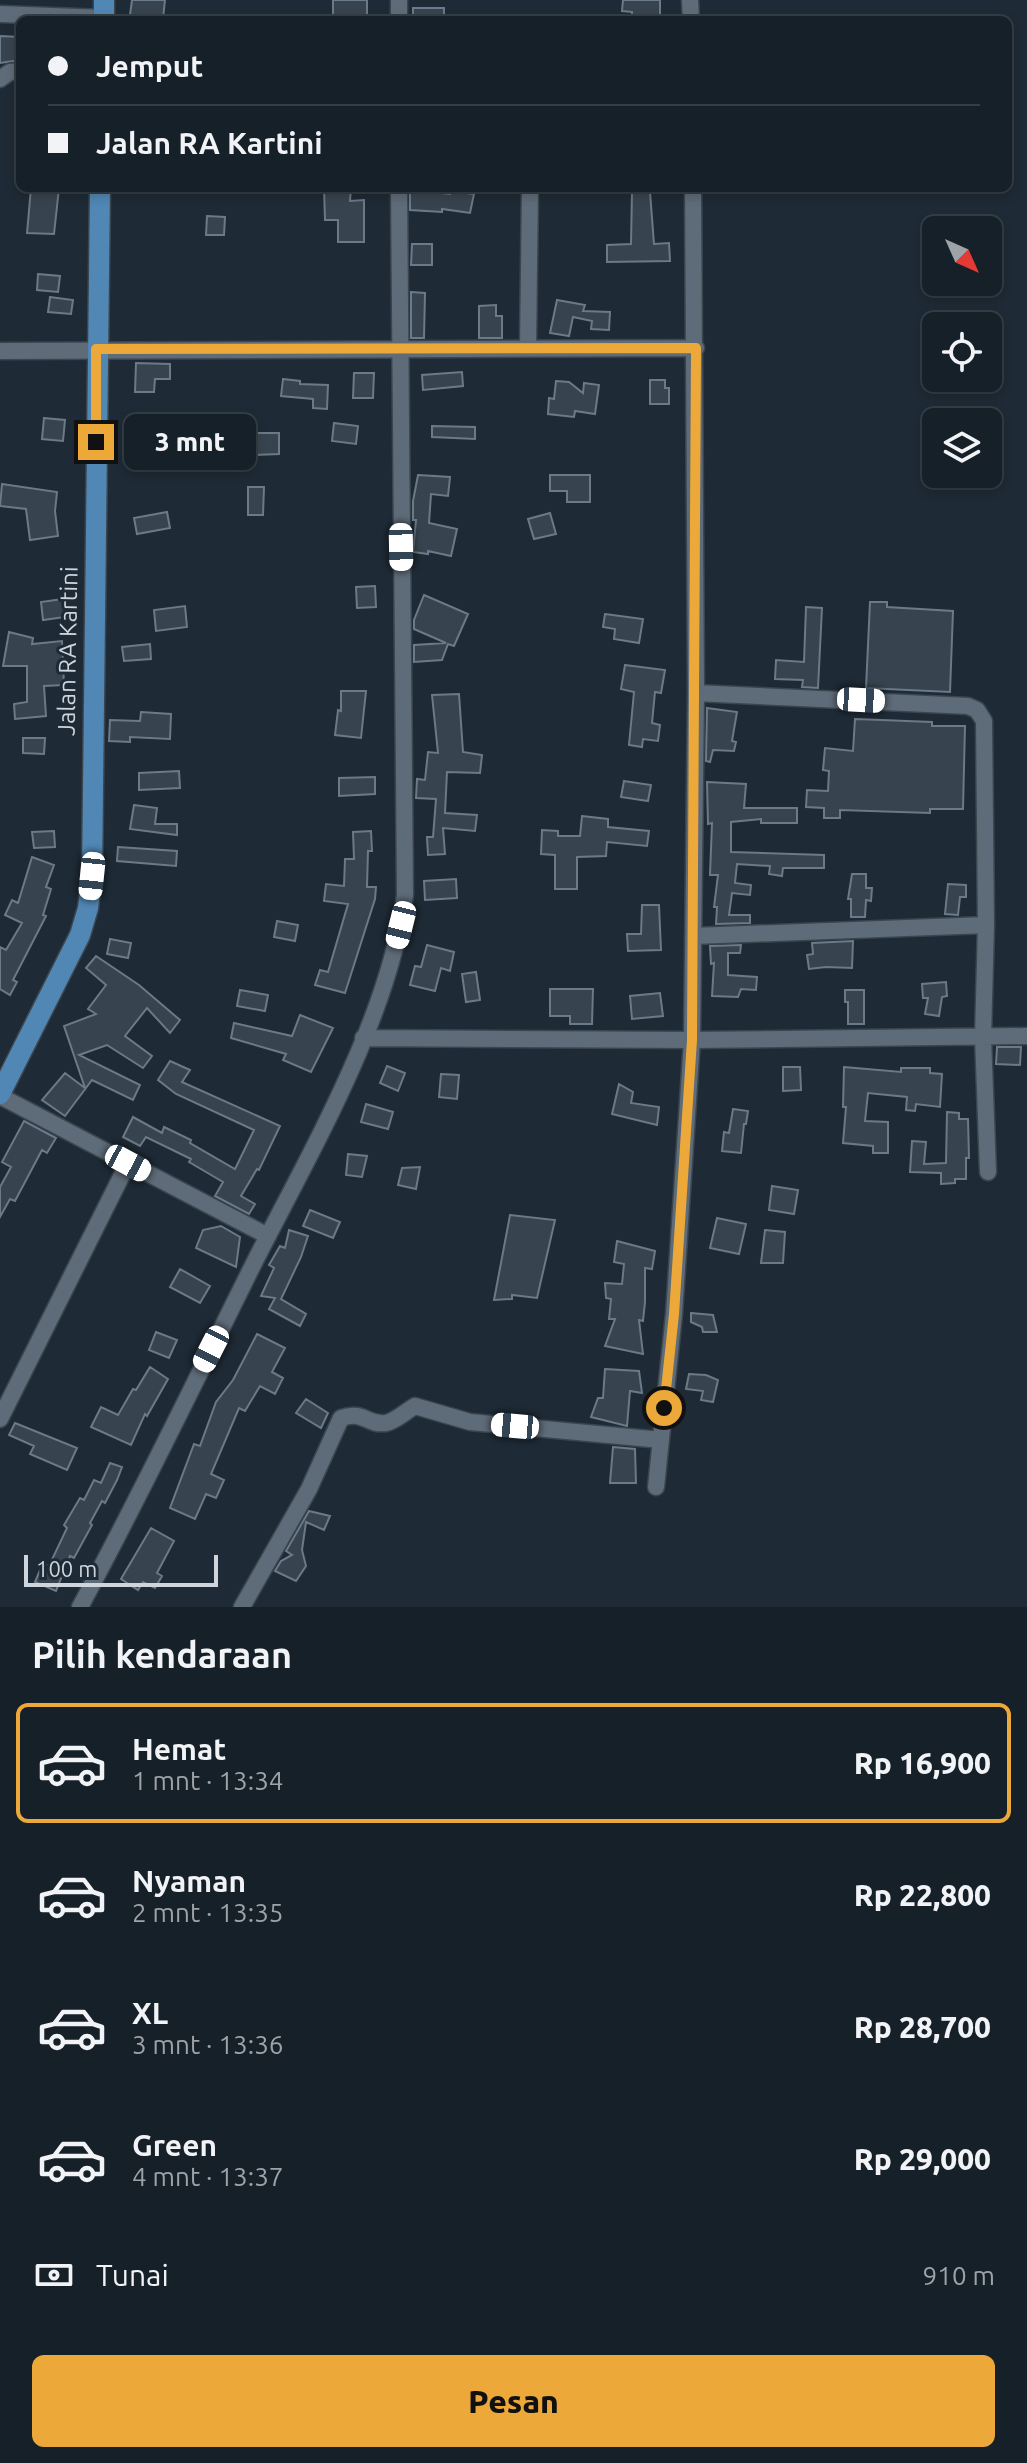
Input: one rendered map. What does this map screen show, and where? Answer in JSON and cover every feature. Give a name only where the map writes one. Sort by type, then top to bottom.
[{"type":"main road","name":"Jalan RA Kartini","points":[[0,1095],[80,935],[88,908],[92,876],[100,192]]},
{"type":"street","points":[[0,14],[104,13]]},
{"type":"street","points":[[80,1607],[343,1085],[393,957],[401,925],[405,895],[399,192]]},
{"type":"street","points":[[528,348],[530,192]]},
{"type":"street","points":[[656,1487],[674,1314],[692,1040],[696,693],[693,192]]},
{"type":"street","points":[[0,351],[696,348]]},
{"type":"street","points":[[696,693],[968,706],[977,710],[984,721],[986,925],[983,1037],[988,1172]]},
{"type":"street","points":[[694,936],[986,925]]},
{"type":"street","points":[[363,1038],[692,1040],[1027,1036]]},
{"type":"street","points":[[0,1095],[268,1236]]},
{"type":"street","points":[[0,1419],[128,1163]]},
{"type":"street","points":[[242,1607],[309,1489],[341,1418],[354,1414],[377,1423],[390,1423],[415,1406],[470,1422],[661,1440]]},
{"type":"building","points":[[132,0],[165,0],[163,16],[130,15]]},
{"type":"building","points":[[333,0],[367,0],[367,16],[333,16]]},
{"type":"building","points":[[623,0],[660,0],[660,16],[632,16],[632,12],[622,11]]},
{"type":"building","points":[[413,8],[444,8],[444,16],[413,16]]},
{"type":"building","points":[[0,36],[16,37],[16,61],[0,63]]},
{"type":"building","points":[[31,192],[59,192],[54,234],[27,233]]},
{"type":"building","points":[[324,192],[351,192],[350,201],[364,200],[364,242],[338,242],[338,220],[325,220]]},
{"type":"building","points":[[410,192],[474,194],[470,213],[442,209],[442,212],[410,210]]},
{"type":"building","points":[[632,192],[650,192],[654,244],[669,243],[670,261],[607,262],[607,245],[631,244]]},
{"type":"building","points":[[207,216],[225,217],[224,235],[206,235]]},
{"type":"building","points":[[412,244],[432,244],[432,265],[411,265]]},
{"type":"building","points":[[38,274],[60,276],[58,292],[37,290]]},
{"type":"building","points":[[411,292],[425,293],[424,338],[411,338]]},
{"type":"building","points":[[50,297],[73,300],[71,314],[48,312]]},
{"type":"building","points":[[557,300],[585,305],[583,311],[610,312],[609,330],[591,329],[592,321],[573,317],[569,336],[550,333]]},
{"type":"building","points":[[496,305],[496,316],[502,316],[502,338],[479,338],[479,306]]},
{"type":"building","points":[[136,363],[170,364],[170,379],[155,379],[154,392],[135,392]]},
{"type":"building","points":[[462,372],[463,386],[423,390],[422,375]]},
{"type":"building","points":[[354,373],[374,373],[373,398],[353,398]]},
{"type":"building","points":[[283,379],[300,381],[300,384],[328,385],[327,409],[313,408],[313,399],[281,396]]},
{"type":"building","points":[[650,380],[665,380],[665,388],[669,388],[669,404],[650,404]]},
{"type":"building","points":[[556,381],[569,382],[583,393],[584,383],[599,385],[595,414],[575,411],[574,417],[548,414],[549,398],[554,399]]},
{"type":"building","points":[[44,418],[65,420],[63,441],[42,439]]},
{"type":"building","points":[[334,423],[358,426],[356,444],[332,441]]},
{"type":"building","points":[[432,426],[475,427],[475,439],[432,437]]},
{"type":"building","points":[[251,433],[279,433],[279,454],[251,455]]},
{"type":"building","points":[[162,446],[162,466],[134,466],[134,447]]},
{"type":"building","points":[[418,475],[450,477],[448,496],[431,494],[429,523],[457,529],[451,556],[428,551],[428,554],[413,552],[416,520],[413,520],[413,501]]},
{"type":"building","points":[[550,475],[590,475],[590,502],[567,502],[567,491],[550,491]]},
{"type":"building","points":[[2,484],[57,492],[55,511],[58,536],[30,540],[26,509],[0,506]]},
{"type":"building","points":[[248,487],[264,487],[263,515],[248,515]]},
{"type":"building","points":[[167,512],[170,528],[137,534],[134,518]]},
{"type":"building","points":[[550,513],[556,534],[534,539],[528,519]]},
{"type":"building","points":[[375,586],[376,607],[357,608],[356,587]]},
{"type":"building","points":[[424,595],[468,614],[454,646],[448,644],[442,660],[414,662],[414,645],[446,643],[414,629],[414,620]]},
{"type":"building","points":[[63,599],[65,617],[43,620],[41,602]]},
{"type":"building","points":[[870,602],[887,602],[887,607],[953,611],[950,692],[866,688]]},
{"type":"building","points":[[185,606],[187,627],[156,631],[154,610]]},
{"type":"building","points":[[806,607],[822,608],[818,688],[802,687],[803,680],[775,679],[776,660],[804,662]]},
{"type":"building","points":[[605,614],[643,619],[639,643],[614,639],[615,629],[603,627]]},
{"type":"building","points":[[9,632],[33,638],[32,644],[62,641],[64,685],[44,686],[46,716],[15,719],[14,704],[27,702],[27,666],[3,666]]},
{"type":"building","points":[[150,644],[151,659],[124,661],[122,647]]},
{"type":"building","points":[[625,665],[665,670],[661,693],[655,692],[652,723],[660,725],[658,741],[643,739],[642,747],[629,745],[634,692],[621,689]]},
{"type":"building","points":[[341,691],[366,691],[361,738],[335,735],[338,710],[341,711]]},
{"type":"building","points":[[459,694],[463,752],[482,755],[480,773],[447,772],[445,813],[477,815],[475,831],[443,828],[445,854],[428,855],[427,837],[433,837],[436,799],[416,798],[417,779],[425,780],[428,752],[438,753],[432,695]]},
{"type":"building","points":[[707,708],[737,712],[732,741],[736,742],[734,751],[713,750],[710,762],[706,761]]},
{"type":"building","points":[[141,712],[171,714],[170,739],[130,737],[130,742],[109,741],[110,720],[140,721]]},
{"type":"building","points":[[855,719],[965,726],[963,809],[930,809],[930,813],[840,810],[840,818],[824,818],[824,808],[806,807],[807,790],[828,791],[829,771],[823,770],[825,748],[853,751]]},
{"type":"building","points":[[23,738],[45,738],[44,754],[23,753]]},
{"type":"building","points":[[179,771],[180,788],[139,790],[139,773]]},
{"type":"building","points":[[375,777],[375,794],[339,796],[339,778]]},
{"type":"building","points":[[624,781],[651,785],[648,801],[621,797]]},
{"type":"building","points":[[707,782],[746,784],[744,808],[797,808],[797,823],[761,823],[761,819],[731,822],[731,852],[824,855],[824,868],[783,868],[782,876],[769,874],[770,866],[737,864],[735,883],[751,885],[750,895],[732,893],[729,915],[750,915],[750,923],[716,924],[717,907],[714,907],[718,875],[710,875],[712,823],[708,824]]},
{"type":"building","points":[[134,805],[157,808],[155,824],[177,824],[177,835],[130,829]]},
{"type":"building","points":[[582,816],[608,819],[608,827],[649,831],[647,846],[607,842],[606,856],[577,857],[577,889],[555,889],[555,855],[541,854],[542,830],[558,831],[558,836],[580,836]]},
{"type":"building","points":[[54,831],[55,847],[34,848],[32,832]]},
{"type":"building","points":[[371,831],[372,851],[368,851],[367,887],[376,887],[375,899],[345,993],[315,985],[320,970],[328,972],[348,904],[324,901],[326,884],[344,886],[345,859],[354,859],[353,832]]},
{"type":"building","points":[[118,847],[177,851],[176,866],[117,861]]},
{"type":"building","points":[[32,857],[54,865],[46,887],[51,889],[43,915],[46,916],[13,980],[17,982],[10,995],[0,989],[0,947],[6,950],[22,923],[5,915],[12,900],[18,903]]},
{"type":"building","points":[[852,874],[866,874],[866,888],[872,888],[871,901],[866,900],[865,917],[851,917],[851,899],[848,899]]},
{"type":"building","points":[[456,879],[457,898],[425,900],[424,881]]},
{"type":"building","points":[[948,884],[966,885],[966,897],[960,897],[958,915],[945,914]]},
{"type":"building","points":[[642,905],[659,905],[661,950],[628,951],[627,934],[641,934]]},
{"type":"building","points":[[277,921],[298,925],[295,941],[274,937]]},
{"type":"building","points":[[110,939],[131,943],[128,958],[107,954]]},
{"type":"building","points":[[853,941],[852,968],[809,969],[807,955],[813,954],[812,943]]},
{"type":"building","points":[[427,945],[454,952],[450,971],[441,968],[435,991],[410,985],[415,966],[421,967]]},
{"type":"building","points":[[741,945],[740,953],[728,953],[728,975],[757,977],[756,990],[741,989],[738,997],[712,996],[714,963],[711,964],[710,946]]},
{"type":"building","points":[[96,956],[139,985],[180,1020],[170,1033],[147,1008],[125,1036],[152,1056],[143,1068],[107,1045],[79,1055],[140,1085],[133,1100],[92,1080],[65,1116],[42,1100],[65,1073],[85,1088],[64,1026],[96,1014],[88,1009],[106,985],[86,968]]},
{"type":"building","points":[[476,972],[480,1000],[466,1002],[462,974]]},
{"type":"building","points":[[946,982],[947,996],[942,997],[939,1016],[925,1014],[928,998],[923,998],[922,984]]},
{"type":"building","points":[[550,989],[593,989],[592,1024],[570,1024],[570,1016],[550,1016]]},
{"type":"building","points":[[240,990],[268,995],[265,1011],[237,1006]]},
{"type":"building","points":[[845,990],[864,990],[864,1024],[848,1024]]},
{"type":"building","points":[[660,993],[663,1016],[632,1019],[630,996]]},
{"type":"building","points":[[300,1015],[333,1028],[311,1072],[283,1060],[286,1054],[231,1038],[234,1023],[292,1036]]},
{"type":"building","points":[[997,1047],[1021,1047],[1020,1065],[996,1064]]},
{"type":"building","points":[[170,1061],[190,1070],[182,1082],[280,1126],[259,1170],[241,1196],[255,1204],[249,1214],[215,1196],[223,1182],[189,1162],[191,1159],[146,1137],[140,1146],[123,1137],[133,1117],[162,1133],[164,1127],[191,1140],[190,1143],[235,1169],[254,1130],[176,1094],[158,1080]]},
{"type":"building","points":[[387,1066],[405,1073],[398,1091],[380,1083]]},
{"type":"building","points":[[783,1067],[800,1067],[801,1090],[783,1091]]},
{"type":"building","points":[[844,1067],[901,1072],[901,1068],[930,1068],[930,1073],[942,1074],[940,1107],[916,1104],[915,1111],[906,1110],[907,1097],[868,1093],[865,1121],[888,1122],[888,1153],[873,1153],[873,1146],[843,1143],[846,1107],[843,1107]]},
{"type":"building","points":[[441,1074],[459,1075],[457,1099],[439,1097]]},
{"type":"building","points":[[619,1084],[633,1092],[631,1103],[659,1107],[657,1125],[612,1114]]},
{"type":"building","points":[[366,1104],[393,1112],[388,1129],[361,1122]]},
{"type":"building","points":[[733,1109],[748,1111],[741,1153],[722,1151],[724,1132],[729,1133]]},
{"type":"building","points":[[947,1112],[959,1113],[959,1119],[968,1119],[969,1158],[966,1158],[966,1179],[941,1184],[941,1173],[910,1172],[912,1141],[926,1142],[924,1164],[946,1163]]},
{"type":"building","points":[[24,1121],[56,1138],[47,1153],[42,1150],[15,1201],[10,1199],[0,1217],[0,1187],[11,1167],[2,1162]]},
{"type":"building","points":[[348,1154],[367,1156],[362,1177],[346,1175]]},
{"type":"building","points":[[420,1167],[416,1189],[398,1185],[402,1168]]},
{"type":"building","points":[[772,1186],[798,1190],[794,1214],[769,1210]]},
{"type":"building","points":[[310,1210],[340,1222],[333,1238],[303,1226]]},
{"type":"building","points":[[510,1215],[555,1220],[537,1298],[512,1295],[512,1299],[494,1300]]},
{"type":"building","points":[[717,1218],[746,1224],[739,1254],[710,1248]]},
{"type":"building","points":[[221,1226],[240,1237],[236,1267],[196,1248],[203,1230]]},
{"type":"building","points":[[289,1230],[308,1236],[281,1299],[306,1314],[300,1326],[269,1309],[275,1298],[261,1296],[274,1268],[269,1265],[280,1246],[285,1248]]},
{"type":"building","points":[[765,1230],[785,1232],[783,1263],[761,1263]]},
{"type":"building","points":[[617,1241],[655,1251],[652,1269],[645,1268],[643,1321],[639,1320],[643,1354],[605,1346],[615,1319],[609,1319],[611,1299],[606,1298],[605,1283],[622,1284],[624,1264],[614,1262]]},
{"type":"building","points":[[180,1269],[210,1286],[200,1303],[170,1287]]},
{"type":"building","points":[[691,1313],[713,1315],[717,1332],[703,1332],[702,1327],[691,1322]]},
{"type":"building","points":[[156,1332],[177,1340],[169,1358],[149,1350]]},
{"type":"building","points":[[257,1334],[285,1348],[272,1372],[283,1378],[275,1394],[260,1386],[245,1411],[239,1408],[211,1474],[224,1480],[216,1498],[206,1494],[195,1519],[170,1508],[194,1444],[200,1446],[216,1402],[233,1380]]},
{"type":"building","points":[[150,1367],[168,1379],[147,1416],[145,1414],[131,1445],[91,1427],[101,1407],[118,1415]]},
{"type":"building","points":[[605,1369],[639,1371],[642,1393],[630,1391],[627,1426],[591,1417],[598,1398],[603,1398]]},
{"type":"building","points":[[689,1374],[706,1375],[718,1380],[713,1402],[701,1400],[703,1391],[686,1389]]},
{"type":"building","points":[[306,1399],[328,1413],[321,1428],[296,1413]]},
{"type":"building","points":[[15,1423],[77,1448],[67,1470],[30,1454],[34,1446],[9,1435]]},
{"type":"building","points":[[613,1447],[635,1449],[636,1483],[610,1483]]},
{"type":"building","points":[[110,1463],[122,1467],[117,1480],[105,1503],[102,1501],[74,1558],[70,1556],[56,1591],[35,1582],[43,1563],[49,1566],[67,1528],[64,1525],[80,1498],[84,1500],[94,1480],[101,1483]]},
{"type":"building","points":[[309,1511],[330,1516],[324,1530],[306,1522],[302,1550],[306,1566],[296,1581],[275,1571],[281,1561],[292,1555],[286,1551]]},
{"type":"building","points":[[151,1528],[174,1541],[157,1573],[162,1576],[155,1588],[143,1582],[138,1590],[121,1579]]},
{"type":"route","points":[[96,442],[96,349],[696,348],[692,1040],[674,1314],[664,1408]]}]
